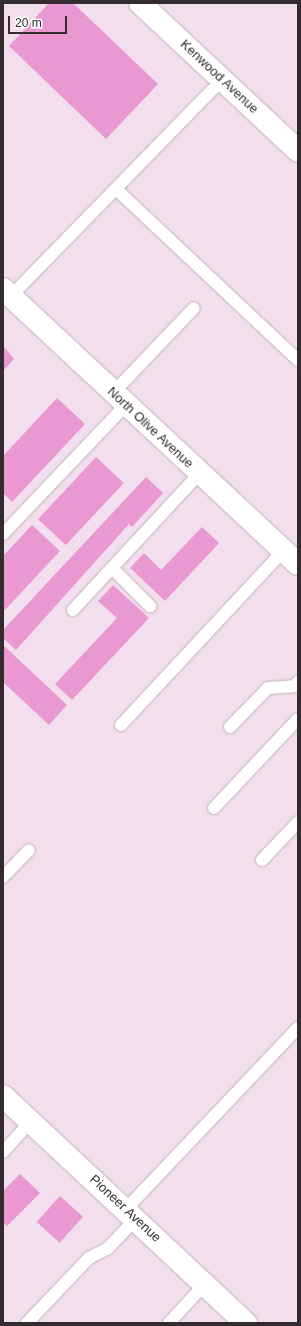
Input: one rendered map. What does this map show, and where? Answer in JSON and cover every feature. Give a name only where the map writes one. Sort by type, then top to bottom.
[{"type":"street","name":"Kenwood Avenue","points":[[140,3],[298,151]]},
{"type":"street","name":"North Olive Avenue","points":[[7,293],[290,558]]},
{"type":"street","name":"Pioneer Avenue","points":[[3,1096],[246,1323]]},
{"type":"lane","points":[[7,293],[92,210],[117,190],[222,80]]},
{"type":"lane","points":[[117,190],[298,360]]},
{"type":"lane","points":[[3,534],[119,399],[194,308]]},
{"type":"lane","points":[[73,610],[199,474]]},
{"type":"lane","points":[[121,725],[290,558]]},
{"type":"lane","points":[[112,568],[150,606]]},
{"type":"lane","points":[[230,728],[268,688],[294,686],[298,682]]},
{"type":"lane","points":[[214,808],[298,720]]},
{"type":"lane","points":[[262,860],[298,822]]},
{"type":"lane","points":[[3,877],[29,850]]},
{"type":"lane","points":[[27,1323],[89,1258],[107,1249],[131,1215],[298,1028]]},
{"type":"lane","points":[[3,1152],[30,1121]]},
{"type":"lane","points":[[168,1323],[205,1284]]},
{"type":"building","points":[[49,3],[73,3],[158,84],[106,139],[9,46]]},
{"type":"building","points":[[3,346],[14,359],[3,371]]},
{"type":"building","points":[[57,398],[85,424],[12,502],[3,493],[3,456]]},
{"type":"building","points":[[96,457],[124,483],[66,545],[38,519]]},
{"type":"building","points":[[146,477],[163,493],[132,527],[129,524],[16,650],[3,638],[3,630]]},
{"type":"building","points":[[32,525],[60,551],[3,612],[3,556]]},
{"type":"building","points":[[202,527],[219,543],[165,601],[130,568],[144,553],[161,570]]},
{"type":"building","points":[[113,585],[149,618],[72,700],[55,684],[117,618],[98,601]]},
{"type":"building","points":[[3,645],[67,705],[49,725],[3,682]]},
{"type":"building","points":[[20,1174],[40,1193],[7,1226],[3,1222],[3,1191]]},
{"type":"building","points":[[60,1196],[83,1217],[60,1243],[37,1222]]}]
